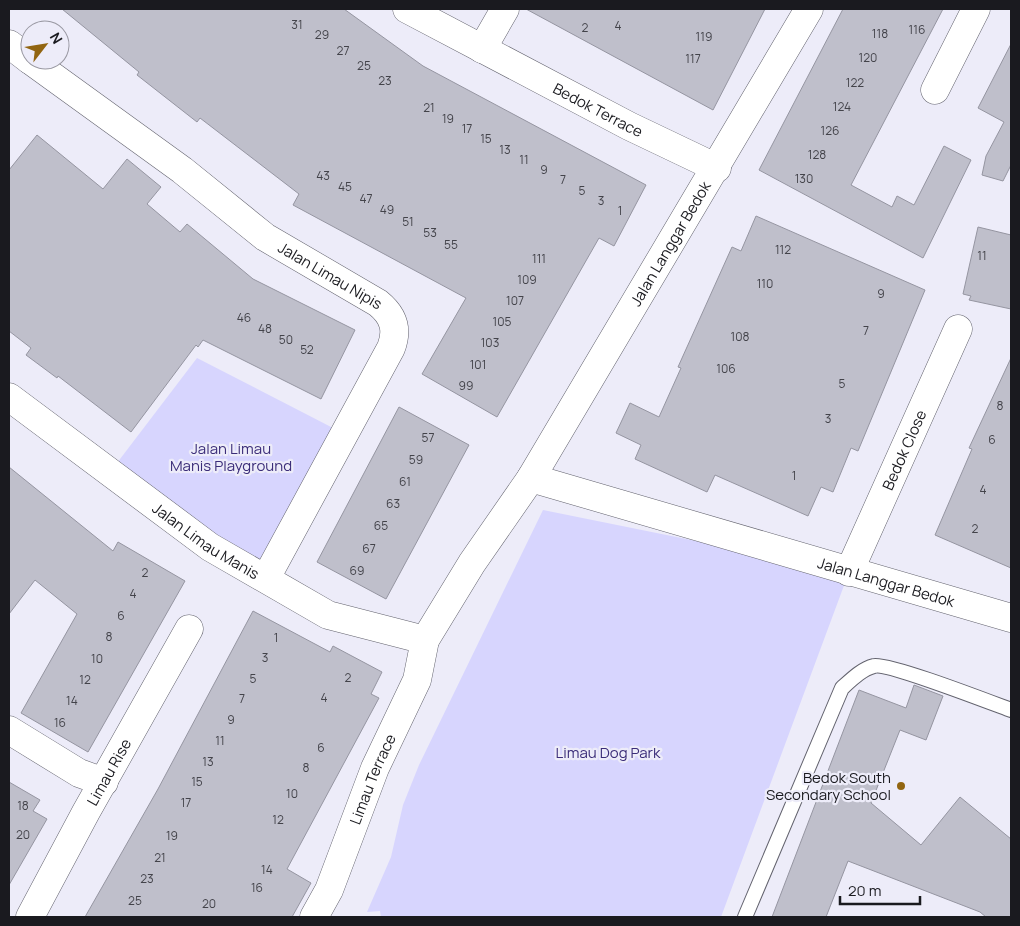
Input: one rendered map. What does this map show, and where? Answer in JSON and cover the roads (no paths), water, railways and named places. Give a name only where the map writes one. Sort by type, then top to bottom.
[{"type":"street","name":"Bedok Terrace","points":[[407,9],[717,168]]},
{"type":"street","points":[[482,49],[505,9]]},
{"type":"street","name":"Jalan Langgar Bedok","points":[[425,640],[472,563],[531,478],[717,168],[809,9]]},
{"type":"street","points":[[935,90],[976,9]]},
{"type":"street","name":"Jalan Limau Nipis","points":[[9,44],[20,52]]},
{"type":"street","name":"Jalan Limau Nipis","points":[[44,70],[182,170],[265,237],[378,302],[391,318],[396,332],[392,348],[266,578]]},
{"type":"street","name":"Bedok Close","points":[[849,572],[958,329]]},
{"type":"street","name":"Jalan Limau Manis","points":[[9,396],[210,547],[328,615],[425,640]]},
{"type":"street","name":"Jalan Langgar Bedok","points":[[531,478],[1011,618]]},
{"type":"street","name":"Limau Rise","points":[[30,917],[189,628]]},
{"type":"street","name":"Limau Terrace","points":[[314,917],[329,890],[375,768],[418,680],[425,640]]},
{"type":"street","points":[[9,730],[78,773],[104,782]]},
{"type":"lane","points":[[745,917],[842,688],[859,673],[876,665],[896,670],[1011,710]]},
{"type":"place","name":"Bedok South Secondary School","points":[[901,786]]},
{"type":"park label","name":"Jalan Limau Manis Playground","points":[[231,456]]},
{"type":"park label","name":"Limau Dog Park","points":[[608,752]]}]
